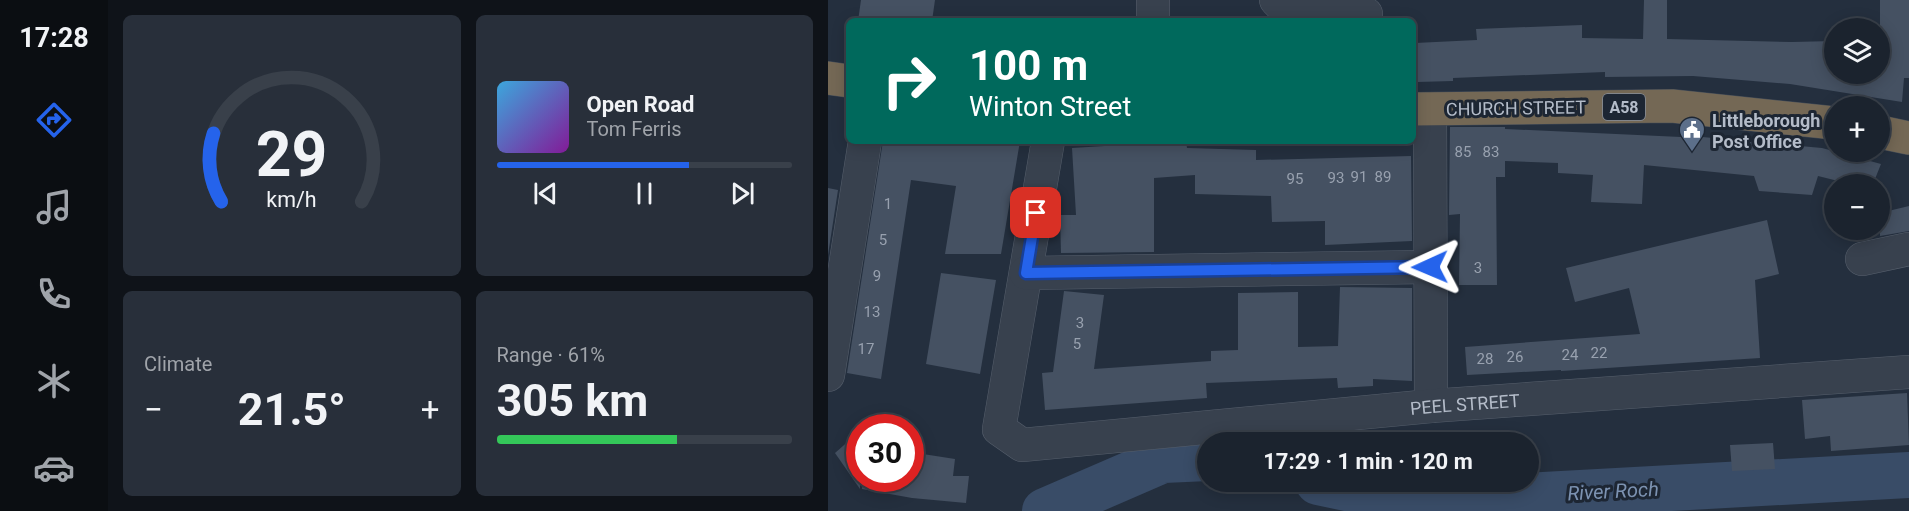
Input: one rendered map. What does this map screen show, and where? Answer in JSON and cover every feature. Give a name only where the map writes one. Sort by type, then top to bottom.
[{"type":"highway","points":[[828,78],[846,81]]},
{"type":"highway","name":"CHURCH STREET","points":[[1421,109],[1672,106],[1824,122]]},
{"type":"highway","points":[[1890,134],[1909,138]]},
{"type":"street","points":[[1153,0],[1153,18]]},
{"type":"street","points":[[1276,0],[1286,10],[1366,14]]},
{"type":"street","points":[[1421,109],[1430,267],[1431,406]]},
{"type":"street","points":[[828,375],[865,144]]},
{"type":"street","points":[[1048,144],[1026,273],[1430,267]]},
{"type":"street","points":[[1862,259],[1909,249]]},
{"type":"street","name":"PEEL STREET","points":[[1026,273],[999,429],[1022,445],[1431,406],[1909,372]]},
{"type":"building","points":[[861,0],[935,0],[932,18],[858,18]]},
{"type":"building","points":[[1644,0],[1667,0],[1667,39],[1824,41],[1824,84],[1890,84],[1890,18],[1880,18],[1880,0],[1909,0],[1909,78],[1904,78],[1902,102],[1890,100],[1890,96],[1865,96],[1790,84],[1693,76],[1605,77],[1605,72],[1453,78],[1453,81],[1417,82],[1416,43],[1477,40],[1476,29],[1582,25],[1582,38],[1643,39]]},
{"type":"building","points":[[1450,127],[1505,127],[1505,129],[1681,137],[1681,135],[1822,148],[1824,149],[1824,162],[1881,164],[1877,174],[1818,176],[1812,195],[1759,191],[1754,176],[1644,165],[1642,204],[1591,202],[1593,175],[1558,173],[1558,163],[1505,161],[1505,177],[1496,177],[1497,285],[1459,285],[1460,214],[1449,215]]},
{"type":"building","points":[[883,144],[1019,144],[1001,254],[945,254],[956,186],[911,180],[881,379],[847,373]]},
{"type":"building","points":[[1186,144],[1187,148],[1256,150],[1256,160],[1411,156],[1412,241],[1325,245],[1325,221],[1272,222],[1271,196],[1195,194],[1195,175],[1154,178],[1154,252],[1061,253],[1060,215],[1076,215],[1072,148]]},
{"type":"building","points":[[828,188],[838,190],[828,255]]},
{"type":"building","points":[[1909,206],[1909,231],[1890,234],[1890,211]]},
{"type":"building","points":[[1767,220],[1779,274],[1755,280],[1760,358],[1467,375],[1465,347],[1640,334],[1629,288],[1575,302],[1566,268]]},
{"type":"building","points":[[941,273],[996,280],[980,374],[926,364]]},
{"type":"building","points":[[1340,287],[1412,288],[1412,381],[1373,379],[1373,386],[1338,388],[1337,378],[1206,383],[1207,398],[1045,410],[1042,373],[1053,372],[1064,291],[1104,295],[1094,369],[1211,361],[1211,351],[1238,350],[1238,293],[1298,292],[1298,347],[1338,346]]},
{"type":"building","points":[[1907,393],[1909,445],[1831,451],[1830,436],[1805,439],[1802,400]]},
{"type":"building","points":[[846,443],[846,469],[835,453]]},
{"type":"building","points":[[1773,443],[1775,469],[1732,471],[1730,445]]},
{"type":"building","points":[[924,454],[955,459],[953,476],[969,476],[966,503],[879,492],[924,492]]},
{"type":"waterway","name":"River Roch","points":[[1045,511],[1163,460],[1197,458]]},
{"type":"waterway","name":"River Roch","points":[[1365,492],[1434,501],[1909,475]]},
{"type":"place","name":"Littleborough Post Office","points":[[1692,153]]},
{"type":"route","points":[[1036,213],[1026,273],[1430,267]]}]
